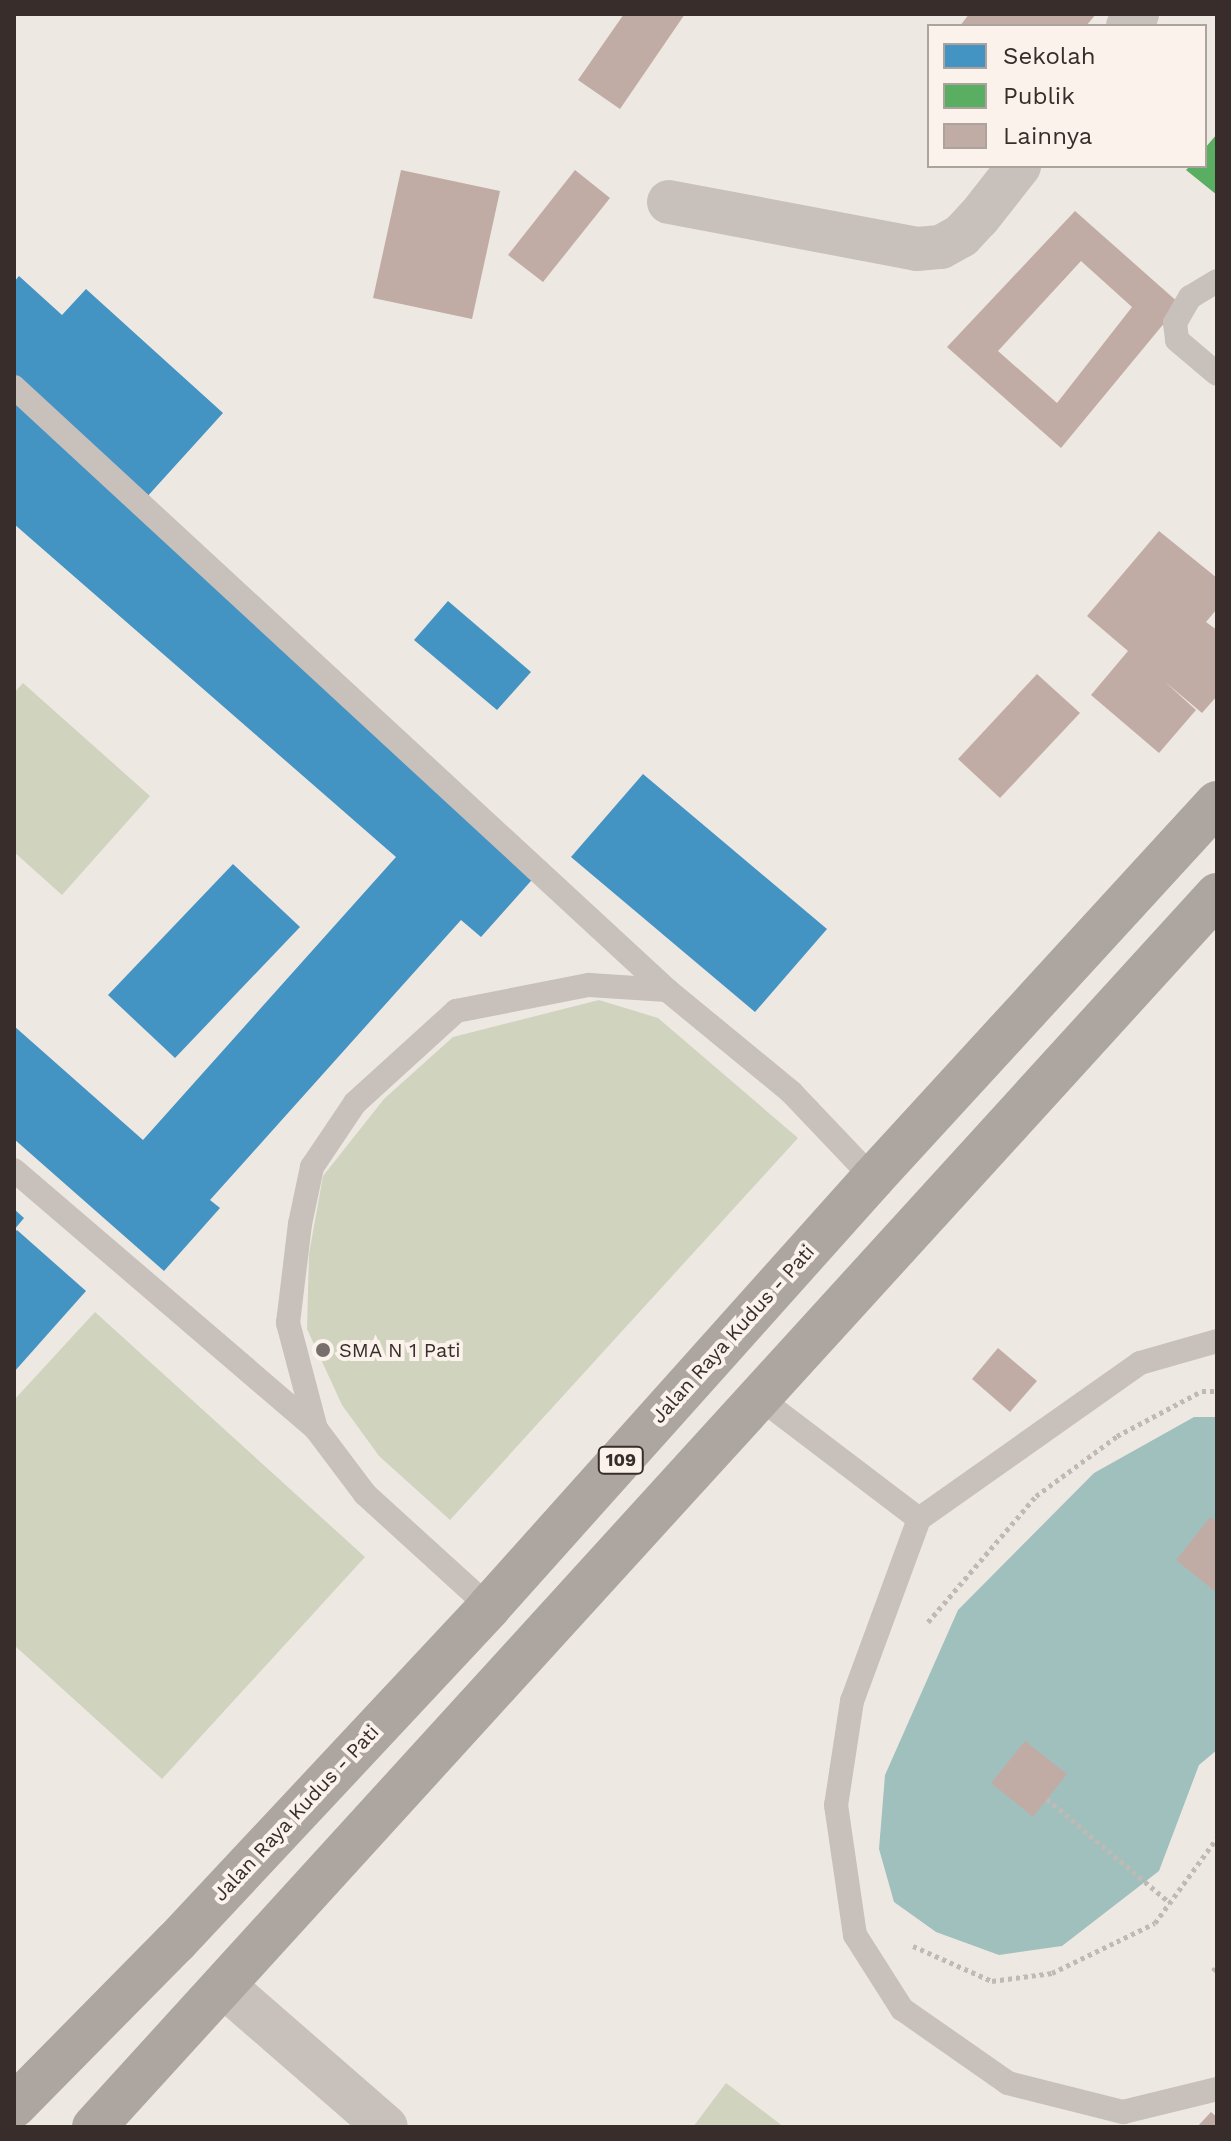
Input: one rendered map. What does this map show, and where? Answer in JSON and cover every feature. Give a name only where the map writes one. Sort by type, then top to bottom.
[{"type":"main road","name":"Jalan Raya Kudus - Pati","points":[[14,2106],[176,1942],[489,1607],[873,1178],[1217,803]]},
{"type":"main road","points":[[94,2127],[761,1399],[1217,895]]},
{"type":"street","points":[[669,202],[917,249],[941,247],[961,236],[1017,168]]},
{"type":"street","points":[[225,1987],[386,2127]]},
{"type":"lane","points":[[1217,281],[1190,297],[1175,323],[1177,340],[1217,374]]},
{"type":"lane","points":[[14,387],[667,990],[791,1092],[873,1178]]},
{"type":"lane","points":[[316,1429],[288,1323],[300,1224],[312,1167],[355,1103],[456,1011],[589,985],[667,990]]},
{"type":"lane","points":[[14,1170],[316,1429],[365,1494],[489,1607]]},
{"type":"lane","points":[[1217,1341],[1140,1363],[919,1519],[852,1701],[836,1805],[855,1935],[902,2009],[1008,2083],[1123,2112],[1217,2089]]},
{"type":"lane","points":[[761,1399],[919,1519]]},
{"type":"path","points":[[923,1627],[1036,1496],[1117,1436],[1202,1391],[1217,1391]]},
{"type":"path","points":[[1047,1799],[1170,1903]]},
{"type":"path","points":[[906,1938],[915,1948],[992,1981],[1052,1973],[1155,1923],[1217,1838]]},
{"type":"green space","points":[[23,683],[150,796],[62,895],[14,852],[14,693]]},
{"type":"green space","points":[[599,1000],[658,1018],[798,1138],[450,1520],[379,1456],[342,1405],[307,1329],[309,1254],[323,1176],[384,1099],[453,1037]]},
{"type":"green space","points":[[95,1312],[365,1557],[162,1779],[14,1645],[14,1400]]},
{"type":"green space","points":[[726,2083],[784,2127],[693,2127]]},
{"type":"water","points":[[1194,1417],[1217,1417],[1217,1750],[1199,1765],[1159,1871],[1062,1946],[999,1955],[936,1932],[894,1902],[879,1849],[885,1775],[958,1610],[1094,1473]]},
{"type":"building: Sekolah","points":[[19,276],[62,315],[86,289],[223,413],[145,499],[14,380],[14,282]]},
{"type":"building: Sekolah","points":[[14,397],[538,873],[481,937],[461,920],[210,1200],[220,1208],[164,1271],[14,1139],[14,1026],[143,1140],[396,857],[14,524]]},
{"type":"building: Sekolah","points":[[448,601],[531,672],[497,710],[414,640]]},
{"type":"building: Sekolah","points":[[643,774],[827,929],[755,1012],[571,857]]},
{"type":"building: Sekolah","points":[[233,864],[300,927],[175,1058],[108,995]]},
{"type":"building: Sekolah","points":[[14,1209],[24,1218],[14,1230]]},
{"type":"building: Sekolah","points":[[17,1230],[86,1291],[14,1372],[14,1233]]},
{"type":"building: Publik","points":[[1217,134],[1217,195],[1186,170],[1207,168],[1207,146]]},
{"type":"building: Lainnya","points":[[624,14],[685,14],[620,109],[578,80]]},
{"type":"building: Lainnya","points":[[969,14],[1096,14],[1088,24],[962,24]]},
{"type":"building: Lainnya","points":[[401,170],[500,191],[472,319],[373,298]]},
{"type":"building: Lainnya","points":[[575,170],[610,198],[543,282],[508,255]]},
{"type":"building: Lainnya","points":[[1075,211],[1180,304],[1061,448],[947,347]],"holes":[[[1081,261],[1132,307],[1057,403],[998,351]]]},
{"type":"building: Lainnya","points":[[1159,531],[1217,578],[1217,609],[1206,622],[1217,630],[1217,696],[1202,713],[1164,681],[1196,710],[1159,753],[1091,695],[1128,651],[1087,616]]},
{"type":"building: Lainnya","points":[[1037,674],[1080,713],[1000,798],[958,759]]},
{"type":"building: Lainnya","points":[[998,1348],[1037,1381],[1010,1412],[972,1379]]},
{"type":"building: Lainnya","points":[[1210,1517],[1217,1522],[1217,1593],[1176,1560]]},
{"type":"building: Lainnya","points":[[1025,1741],[1067,1774],[1033,1817],[991,1783]]},
{"type":"building: Lainnya","points":[[1211,2112],[1217,2117],[1217,2127],[1197,2127]]},
{"type":"place","name":"SMA N 1 Pati","points":[[323,1350]]}]
